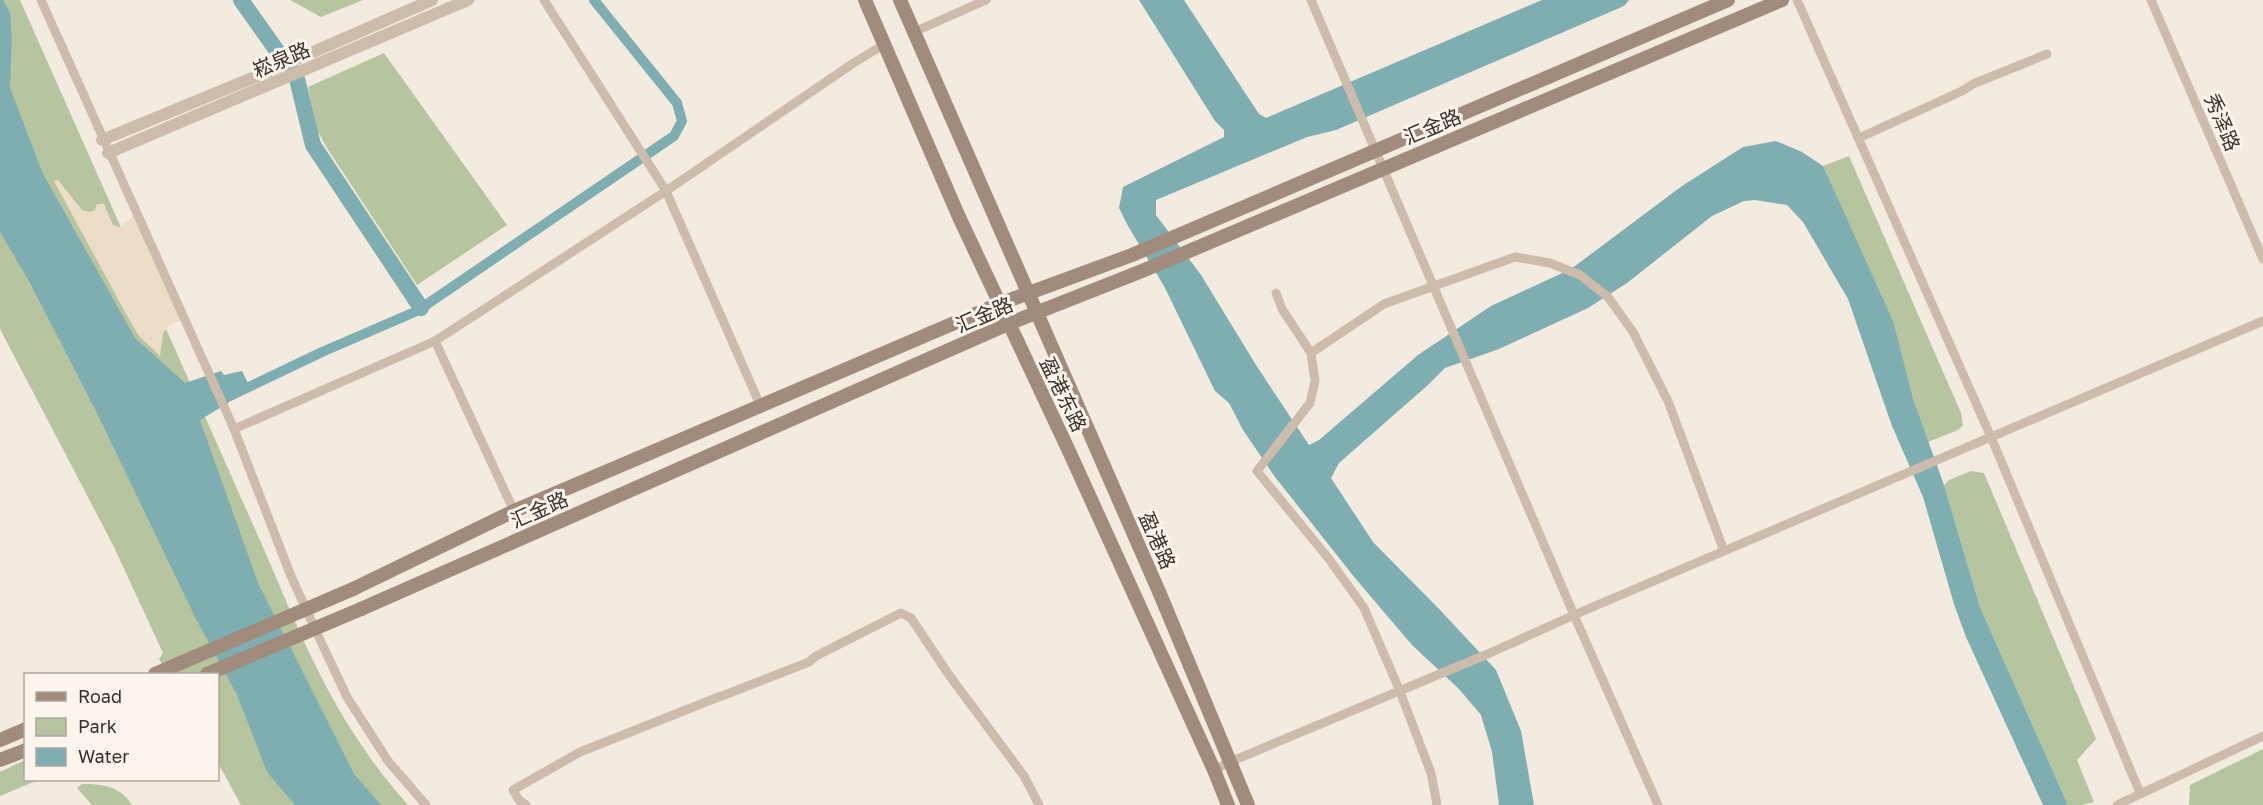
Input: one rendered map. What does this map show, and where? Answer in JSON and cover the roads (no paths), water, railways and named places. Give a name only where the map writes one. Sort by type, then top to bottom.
[{"type":"main road","name":"盈港东路","points":[[865,0],[959,217],[1068,449],[1215,771],[1228,805]]},
{"type":"main road","points":[[900,0],[1027,293]]},
{"type":"main road","name":"汇金路","points":[[160,673],[353,589],[514,512],[999,304],[1183,234],[1728,0]]},
{"type":"main road","name":"汇金路","points":[[212,673],[1036,312],[1142,271],[1782,0]]},
{"type":"main road","name":"盈港路","points":[[1027,293],[1160,594],[1248,805]]},
{"type":"main road","points":[[0,740],[24,730]]},
{"type":"main road","points":[[0,760],[24,751]]},
{"type":"street","points":[[41,0],[223,409],[234,429],[291,576],[347,697],[388,761],[426,805]]},
{"type":"street","name":"崧泉路","points":[[102,140],[272,70],[432,0]]},
{"type":"street","name":"崧泉路","points":[[108,153],[468,0]]},
{"type":"street","points":[[544,0],[666,191],[761,407]]},
{"type":"street","points":[[914,32],[986,0]]},
{"type":"street","points":[[1311,0],[1467,368],[1658,805]]},
{"type":"street","points":[[1797,0],[1991,437],[2140,793]]},
{"type":"street","name":"秀泽路","points":[[2151,0],[2263,259]]},
{"type":"street","points":[[234,429],[435,341],[666,191],[885,44]]},
{"type":"street","points":[[1859,138],[1962,92],[1973,84],[2047,54]]},
{"type":"street","points":[[1311,353],[1384,304],[1515,257],[1550,263],[1580,275],[1608,297],[1633,332],[1668,401],[1724,551]]},
{"type":"street","points":[[1276,293],[1282,309],[1311,353],[1315,381],[1310,403],[1257,471],[1329,559],[1364,608],[1431,773],[1437,805]]},
{"type":"street","points":[[1215,771],[1230,762],[1490,653],[2263,321]]},
{"type":"street","points":[[435,341],[514,512]]},
{"type":"street","points":[[526,805],[519,800],[513,790],[580,752],[809,662],[816,656],[901,614],[912,618],[949,675],[1024,776],[1039,805]]},
{"type":"street","points":[[2118,805],[2263,736]]},
{"type":"water","points":[[0,0],[3,0],[10,13],[12,39],[10,88],[43,174],[135,338],[185,383],[221,371],[224,375],[242,371],[248,383],[228,403],[200,420],[258,583],[354,774],[381,805],[295,805],[267,772],[237,695],[195,617],[98,415],[30,283],[0,232]]},
{"type":"water","points":[[1139,0],[1184,0],[1259,114],[1266,118],[1542,0],[1629,0],[1624,6],[1336,130],[1307,137],[1156,200],[1156,215],[1201,275],[1256,365],[1309,445],[1319,440],[1418,355],[1491,306],[1571,269],[1682,186],[1743,147],[1776,141],[1802,152],[1823,166],[1893,321],[1913,399],[1944,485],[1980,607],[2068,805],[2043,805],[1966,637],[1923,497],[1892,426],[1848,299],[1803,222],[1787,205],[1755,200],[1744,201],[1712,216],[1627,283],[1588,308],[1499,349],[1445,368],[1339,463],[1331,478],[1373,542],[1496,670],[1521,731],[1534,805],[1499,805],[1492,752],[1481,715],[1459,689],[1412,645],[1355,578],[1275,477],[1243,430],[1229,403],[1215,391],[1164,286],[1119,208],[1123,187],[1224,137],[1224,130],[1215,121]]},
{"type":"waterway","points":[[241,0],[297,79],[313,145],[421,308]]},
{"type":"waterway","points":[[230,396],[322,352],[417,311],[674,136],[682,121],[677,103],[594,0]]}]
